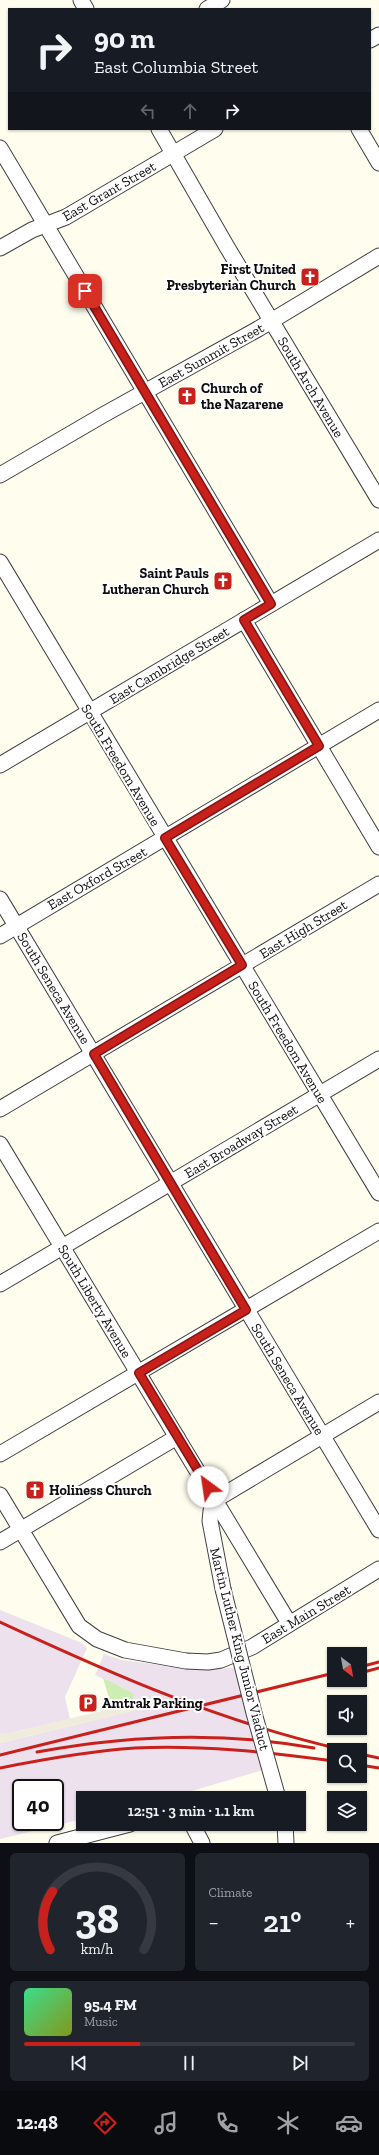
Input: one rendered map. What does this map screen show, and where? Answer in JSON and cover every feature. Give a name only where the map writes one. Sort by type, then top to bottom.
[{"type":"street","points":[[209,8],[222,0]]},
{"type":"street","name":"South Arch Avenue","points":[[159,130],[379,500]]},
{"type":"street","name":"East Grant Street","points":[[0,248],[46,224],[66,216],[213,130]]},
{"type":"street","points":[[360,130],[379,163]]},
{"type":"street","points":[[0,148],[271,604]]},
{"type":"street","name":"East Summit Street","points":[[0,475],[272,320],[379,256]]},
{"type":"street","name":"East Cambridge Street","points":[[0,764],[379,540]]},
{"type":"street","name":"South Freedom Avenue","points":[[0,562],[379,1193]]},
{"type":"street","points":[[244,620],[379,847]]},
{"type":"street","name":"East Oxford Street","points":[[0,936],[379,710]]},
{"type":"street","name":"East High Street","points":[[0,1109],[379,884]]},
{"type":"street","name":"South Seneca Avenue","points":[[0,899],[379,1530]]},
{"type":"street","name":"East Broadway Street","points":[[0,1284],[379,1058]]},
{"type":"street","name":"South Liberty Avenue","points":[[0,1144],[289,1624]]},
{"type":"street","points":[[0,1454],[379,1231]]},
{"type":"street","points":[[215,1500],[379,1402]]},
{"type":"street","points":[[0,1542],[177,1437]]},
{"type":"street","name":"East Main Street","points":[[0,1495],[75,1619],[90,1636],[111,1646],[140,1654],[186,1661],[208,1662],[221,1660],[234,1655],[289,1624],[379,1569]]},
{"type":"street","name":"Martin Luther King Junior Viaduct","points":[[215,1500],[211,1511],[210,1521],[223,1589],[254,1714],[276,1791]]},
{"type":"street","points":[[57,1843],[103,1831]]},
{"type":"street","points":[[196,1831],[202,1843]]},
{"type":"street","points":[[285,1831],[286,1843]]},
{"type":"shaded area","points":[[0,1610],[82,1643],[87,1648],[65,1697],[70,1719],[10,1733],[0,1733]]},
{"type":"shaded area","points":[[104,1654],[122,1660],[189,1669],[235,1668],[263,1770],[192,1791],[76,1791],[76,1821],[64,1824],[64,1779],[12,1779],[12,1831],[33,1831],[0,1839],[0,1743],[136,1710],[133,1693],[95,1675]]},
{"type":"shaded area","points":[[135,1703],[136,1710],[0,1743],[0,1733],[10,1733]]},
{"type":"green space","points":[[103,1678],[133,1693],[135,1703],[112,1708]]},
{"type":"railway","points":[[0,1622],[127,1678],[211,1711],[254,1726],[327,1746]]},
{"type":"railway","points":[[367,1665],[379,1662]]},
{"type":"railway","points":[[367,1671],[379,1668]]},
{"type":"railway","points":[[0,1755],[327,1675]]},
{"type":"railway","points":[[37,1752],[106,1742],[175,1737],[244,1739],[314,1748]]},
{"type":"railway","points":[[0,1768],[84,1753],[118,1749],[160,1747],[210,1748],[327,1760]]},
{"type":"railway","points":[[367,1755],[379,1758]]},
{"type":"railway","points":[[367,1766],[379,1768]]},
{"type":"place","name":"First United Presbyterian Church","points":[[310,277]]},
{"type":"place","name":"Church of the Nazarene","points":[[187,396]]},
{"type":"place","name":"Saint Pauls Lutheran Church","points":[[223,581]]},
{"type":"place","name":"Holiness Church","points":[[35,1490]]},
{"type":"place","name":"Amtrak Parking","points":[[88,1703]]},
{"type":"route","points":[[85,291],[271,604],[244,620],[319,746],[165,838],[242,965],[94,1054],[246,1310],[139,1373],[208,1487]]}]
